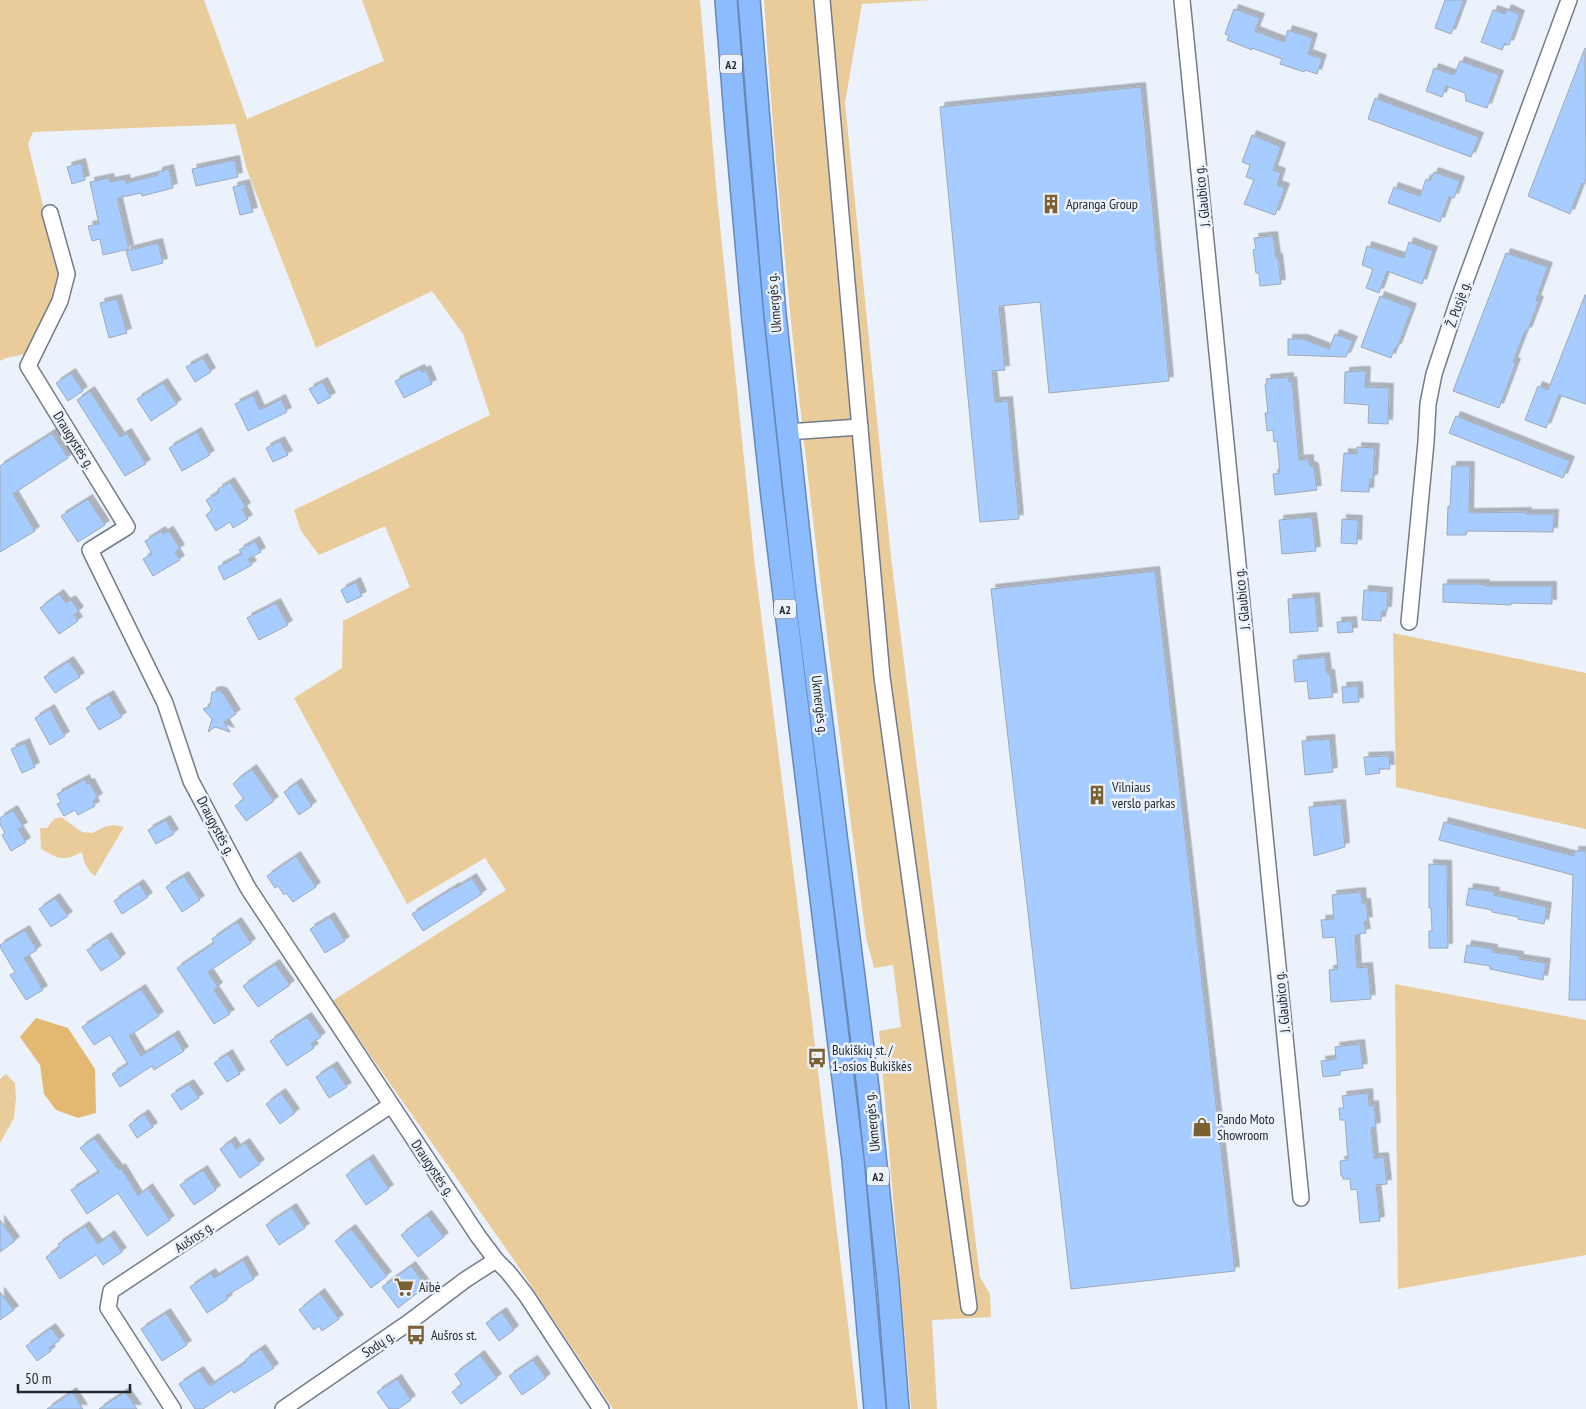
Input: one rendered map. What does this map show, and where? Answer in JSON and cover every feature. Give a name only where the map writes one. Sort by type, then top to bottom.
[{"type":"highway","name":"Ukmergės g.","points":[[726,0],[736,138],[770,477],[854,1160],[875,1409]]},
{"type":"highway","name":"Ukmergės g.","points":[[749,0],[775,314],[787,432],[870,1108],[888,1282],[898,1409]]},
{"type":"street","points":[[822,0],[882,678],[969,1307]]},
{"type":"street","name":"J. Glaubico g.","points":[[1182,0],[1301,1198]]},
{"type":"street","name":"Ž. Pusjė g.","points":[[1409,622],[1428,404],[1434,374],[1458,301],[1569,0]]},
{"type":"street","name":"Draugystės g.","points":[[50,213],[67,274],[60,301],[28,366],[127,527],[90,550],[165,703],[191,781],[248,888],[478,1236],[526,1295],[601,1409]]},
{"type":"street","points":[[787,432],[860,427]]},
{"type":"street","name":"Aušros g.","points":[[173,1409],[108,1308],[111,1291],[391,1105]]},
{"type":"street","name":"Sodų g.","points":[[283,1409],[496,1260]]},
{"type":"shaded area","points":[[0,0],[204,0],[247,119],[384,61],[362,0],[700,0],[717,196],[755,566],[858,1409],[613,1409],[514,1260],[332,1001],[506,890],[485,858],[407,904],[294,698],[342,668],[343,621],[410,587],[385,526],[319,555],[301,531],[294,510],[490,415],[463,334],[432,291],[316,348],[247,170],[235,124],[33,132],[28,144],[61,279],[26,354],[0,361]]},
{"type":"shaded area","points":[[764,0],[930,0],[862,4],[845,103],[891,557],[980,1277],[990,1294],[991,1317],[932,1320],[937,1409],[911,1409],[879,1031],[901,1027],[893,965],[874,968],[866,938],[821,587],[794,353],[772,118]]},
{"type":"shaded area","points":[[1393,633],[1586,673],[1586,829],[1396,787]]},
{"type":"shaded area","points":[[61,817],[82,832],[92,833],[113,825],[124,827],[95,876],[86,866],[82,852],[70,857],[61,858],[41,849],[40,828],[47,828],[54,819]]},
{"type":"shaded area","points":[[1395,984],[1586,1020],[1586,1255],[1398,1289]]},
{"type":"shaded area","points":[[36,1018],[68,1028],[95,1069],[96,1113],[78,1118],[56,1110],[44,1094],[40,1065],[20,1037]]},
{"type":"shaded area","points":[[6,1074],[15,1083],[16,1098],[14,1118],[0,1143],[0,1079]]},
{"type":"building","points":[[1445,0],[1464,0],[1451,34],[1435,28]]},
{"type":"building","points":[[1234,9],[1260,18],[1255,31],[1284,42],[1288,30],[1313,38],[1308,54],[1322,59],[1317,74],[1280,64],[1282,59],[1227,40],[1229,36],[1225,34]]},
{"type":"building","points":[[1507,9],[1520,15],[1509,45],[1505,43],[1502,50],[1481,42],[1493,10],[1505,14]]},
{"type":"building","points":[[1585,48],[1586,178],[1584,184],[1582,183],[1570,214],[1528,196]]},
{"type":"building","points":[[1460,61],[1499,75],[1487,108],[1466,101],[1465,93],[1446,86],[1442,97],[1426,91],[1434,68],[1454,75]]},
{"type":"building","name":"Apranga Group","points":[[1141,87],[1169,381],[1049,393],[1040,302],[999,306],[1005,370],[992,371],[995,402],[1008,401],[1019,519],[980,522],[940,107]]},
{"type":"building","points":[[1375,98],[1479,137],[1471,157],[1368,119]]},
{"type":"building","points":[[1252,135],[1281,147],[1273,170],[1281,173],[1277,185],[1285,188],[1275,215],[1244,204],[1254,180],[1246,177],[1250,165],[1242,162]]},
{"type":"building","points":[[235,160],[238,177],[196,186],[192,169]]},
{"type":"building","points":[[81,163],[85,180],[72,184],[67,167]]},
{"type":"building","points":[[169,169],[173,188],[142,196],[141,193],[117,198],[129,249],[103,255],[100,239],[92,241],[88,226],[99,224],[90,182],[109,178],[110,182],[125,179],[126,183],[158,175],[158,172]]},
{"type":"building","points":[[1434,172],[1460,181],[1454,198],[1449,197],[1440,222],[1388,203],[1394,187],[1420,196],[1426,179],[1430,181]]},
{"type":"building","points":[[245,184],[253,212],[240,215],[233,187]]},
{"type":"building","points":[[1273,236],[1281,284],[1260,286],[1253,250],[1256,249],[1254,238]]},
{"type":"building","points":[[1409,242],[1433,251],[1422,284],[1387,271],[1379,293],[1366,288],[1373,269],[1362,265],[1367,246],[1404,258]]},
{"type":"building","points":[[158,243],[163,263],[132,271],[126,251]]},
{"type":"building","points":[[1506,253],[1548,267],[1536,300],[1539,301],[1513,362],[1516,363],[1499,408],[1453,391]]},
{"type":"building","points":[[1585,295],[1586,404],[1559,395],[1546,428],[1525,420],[1538,386],[1548,390]]},
{"type":"building","points":[[1380,296],[1412,308],[1397,348],[1395,348],[1391,358],[1361,347]]},
{"type":"building","points":[[117,299],[127,333],[109,338],[100,303]]},
{"type":"building","points":[[1335,334],[1353,341],[1346,357],[1288,355],[1288,339],[1303,339],[1329,349]]},
{"type":"building","points":[[203,358],[211,372],[195,382],[186,367]]},
{"type":"building","points":[[420,369],[422,372],[426,370],[432,384],[404,398],[395,381]]},
{"type":"building","points":[[1366,371],[1365,387],[1389,388],[1388,424],[1368,423],[1369,405],[1344,403],[1345,372]]},
{"type":"building","points":[[71,373],[83,391],[68,401],[56,383]]},
{"type":"building","points":[[1289,377],[1289,382],[1292,381],[1299,460],[1309,459],[1309,465],[1314,468],[1317,490],[1275,495],[1273,474],[1280,473],[1277,441],[1274,442],[1273,430],[1267,431],[1265,413],[1268,413],[1265,384],[1267,384],[1266,379]]},
{"type":"building","points":[[323,382],[331,397],[318,404],[309,389]]},
{"type":"building","points":[[163,383],[177,404],[151,421],[137,399]]},
{"type":"building","points":[[90,391],[120,437],[127,433],[146,464],[125,476],[77,400]]},
{"type":"building","points":[[253,395],[260,410],[281,399],[287,412],[248,431],[235,404]]},
{"type":"building","points":[[1456,416],[1570,461],[1563,478],[1449,433]]},
{"type":"building","points":[[197,432],[210,455],[182,471],[169,448]]},
{"type":"building","points":[[52,433],[68,458],[13,494],[35,531],[0,552],[0,466]]},
{"type":"building","points":[[280,441],[288,455],[273,462],[266,448]]},
{"type":"building","points":[[1357,447],[1375,448],[1373,479],[1370,479],[1369,492],[1341,491],[1344,453],[1357,454]]},
{"type":"building","points":[[1452,466],[1470,466],[1469,513],[1527,512],[1526,514],[1554,514],[1553,532],[1467,531],[1466,535],[1447,535]]},
{"type":"building","points":[[230,482],[246,507],[242,510],[248,519],[233,528],[230,522],[216,531],[206,515],[212,510],[206,500],[219,492],[218,489]]},
{"type":"building","points":[[88,499],[105,525],[78,542],[61,516]]},
{"type":"building","points":[[1312,517],[1316,551],[1282,554],[1279,520]]},
{"type":"building","points":[[1342,519],[1358,520],[1357,544],[1341,543]]},
{"type":"building","points":[[161,531],[163,534],[169,531],[180,549],[175,552],[180,560],[153,576],[143,559],[152,554],[145,541]]},
{"type":"building","points":[[255,541],[261,552],[248,559],[252,565],[224,580],[218,567],[242,554],[239,550]]},
{"type":"building","name":"Vilniaus verslo parkas","points":[[1155,571],[1235,1271],[1071,1289],[991,589]]},
{"type":"building","points":[[356,582],[362,596],[347,603],[341,590]]},
{"type":"building","points":[[1443,584],[1552,586],[1552,604],[1511,603],[1511,605],[1443,602]]},
{"type":"building","points":[[1364,590],[1388,592],[1387,611],[1382,611],[1381,621],[1362,620]]},
{"type":"building","points":[[59,594],[66,603],[71,600],[79,611],[74,615],[78,621],[59,634],[40,608]]},
{"type":"building","points":[[1315,597],[1318,631],[1290,633],[1288,599]]},
{"type":"building","points":[[276,603],[288,625],[259,640],[247,618]]},
{"type":"building","points":[[1352,621],[1353,632],[1338,633],[1337,622]]},
{"type":"building","points":[[1325,657],[1327,674],[1330,674],[1333,697],[1309,699],[1307,681],[1295,682],[1293,660]]},
{"type":"building","points":[[69,661],[80,677],[55,693],[44,677]]},
{"type":"building","points":[[1358,686],[1359,702],[1343,703],[1342,687]]},
{"type":"building","points":[[219,691],[223,693],[236,714],[224,722],[230,732],[215,727],[208,732],[212,719],[203,709],[210,706],[212,692]]},
{"type":"building","points":[[109,695],[122,717],[99,730],[86,708]]},
{"type":"building","points":[[50,709],[65,736],[50,745],[35,718]]},
{"type":"building","points":[[1330,739],[1333,772],[1305,775],[1302,741]]},
{"type":"building","points":[[25,743],[35,767],[22,773],[11,749]]},
{"type":"building","points":[[1389,756],[1390,769],[1379,769],[1380,773],[1366,775],[1364,757]]},
{"type":"building","points":[[252,769],[274,801],[246,821],[235,806],[244,799],[233,784]]},
{"type":"building","points":[[85,779],[87,784],[90,783],[98,798],[93,801],[95,806],[78,815],[75,810],[64,816],[57,804],[61,802],[57,794]]},
{"type":"building","points":[[297,783],[312,806],[299,815],[284,792]]},
{"type":"building","points":[[1341,804],[1345,847],[1314,856],[1309,807]]},
{"type":"building","points":[[13,810],[23,827],[18,829],[26,842],[11,851],[2,835],[5,833],[0,824],[0,818]]},
{"type":"building","points":[[166,820],[174,834],[156,844],[148,830]]},
{"type":"building","points":[[1444,822],[1574,856],[1574,851],[1586,851],[1586,1000],[1569,1000],[1573,875],[1439,840]]},
{"type":"building","points":[[296,856],[316,887],[293,902],[286,893],[284,895],[278,886],[275,888],[267,876]]},
{"type":"building","points":[[1429,864],[1447,865],[1448,948],[1429,948],[1429,931],[1432,931],[1431,908],[1429,908]]},
{"type":"building","points":[[184,876],[200,900],[182,912],[166,887]]},
{"type":"building","points":[[472,878],[482,894],[423,931],[412,914]]},
{"type":"building","points":[[139,884],[148,897],[122,914],[114,901]]},
{"type":"building","points":[[1469,888],[1495,892],[1494,895],[1547,907],[1544,924],[1466,905]]},
{"type":"building","points":[[1361,892],[1362,903],[1366,903],[1368,921],[1364,922],[1366,933],[1355,935],[1357,968],[1368,967],[1371,999],[1331,1002],[1329,970],[1338,969],[1335,937],[1323,938],[1321,920],[1334,919],[1332,895]]},
{"type":"building","points":[[55,898],[68,916],[51,927],[39,909]]},
{"type":"building","points":[[330,917],[345,941],[325,953],[310,929]]},
{"type":"building","points":[[237,922],[251,943],[208,972],[218,987],[214,990],[230,1014],[214,1024],[177,968],[214,943],[212,939]]},
{"type":"building","points":[[25,930],[37,950],[24,958],[43,990],[26,1000],[10,975],[15,972],[0,947],[0,945]]},
{"type":"building","points":[[107,937],[121,958],[101,971],[87,950]]},
{"type":"building","points":[[1467,945],[1519,956],[1519,959],[1546,963],[1543,980],[1490,969],[1490,966],[1464,962]]},
{"type":"building","points":[[275,964],[290,985],[258,1007],[243,986]]},
{"type":"building","points":[[141,989],[159,1016],[129,1036],[141,1056],[174,1035],[184,1051],[154,1070],[152,1066],[120,1087],[112,1074],[128,1064],[110,1035],[94,1045],[82,1027]]},
{"type":"building","points":[[307,1017],[321,1037],[311,1044],[314,1048],[287,1066],[270,1041]]},
{"type":"building","points":[[1360,1044],[1363,1068],[1340,1071],[1340,1075],[1323,1077],[1321,1061],[1336,1059],[1335,1047]]},
{"type":"building","points":[[228,1054],[240,1074],[227,1082],[214,1063]]},
{"type":"building","points":[[333,1066],[347,1087],[329,1098],[316,1077]]},
{"type":"building","points":[[189,1084],[199,1098],[181,1110],[171,1095]]},
{"type":"building","points":[[281,1093],[295,1113],[280,1124],[266,1104]]},
{"type":"building","points":[[1368,1093],[1369,1106],[1374,1105],[1376,1127],[1371,1128],[1374,1158],[1384,1157],[1387,1184],[1376,1185],[1380,1221],[1360,1223],[1357,1189],[1351,1190],[1350,1179],[1343,1179],[1343,1176],[1341,1176],[1340,1161],[1348,1160],[1345,1120],[1340,1120],[1339,1108],[1344,1108],[1342,1096]]},
{"type":"building","points":[[144,1114],[153,1127],[137,1138],[129,1125]]},
{"type":"building","points":[[94,1138],[119,1170],[121,1168],[138,1196],[148,1188],[170,1220],[147,1236],[118,1193],[87,1214],[71,1190],[99,1172],[80,1148]]},
{"type":"building","points":[[231,1141],[236,1149],[245,1143],[260,1164],[240,1178],[220,1149]]},
{"type":"building","points":[[369,1159],[389,1189],[366,1205],[346,1175]]},
{"type":"building","points":[[203,1170],[216,1190],[194,1205],[180,1185]]},
{"type":"building","points":[[292,1208],[305,1228],[279,1245],[266,1225]]},
{"type":"building","points":[[427,1215],[444,1237],[418,1257],[401,1235]]},
{"type":"building","points":[[0,1220],[15,1241],[0,1252]]},
{"type":"building","points":[[85,1226],[98,1244],[110,1235],[122,1252],[103,1265],[96,1255],[60,1279],[46,1257],[60,1247],[58,1244]]},
{"type":"building","points":[[351,1229],[387,1276],[371,1288],[335,1241]]},
{"type":"building","points":[[243,1260],[254,1279],[226,1296],[228,1299],[207,1313],[190,1287],[211,1273],[214,1278]]},
{"type":"building","name":"Aibė","points":[[411,1266],[426,1286],[398,1308],[382,1287]]},
{"type":"building","points":[[0,1292],[14,1310],[0,1320]]},
{"type":"building","points":[[320,1293],[339,1319],[322,1331],[319,1326],[314,1330],[299,1310]]},
{"type":"building","points":[[502,1312],[514,1330],[499,1341],[486,1323]]},
{"type":"building","points":[[166,1313],[187,1345],[162,1361],[141,1329]]},
{"type":"building","points":[[51,1328],[60,1340],[49,1348],[51,1351],[37,1361],[26,1346]]},
{"type":"building","points":[[261,1349],[274,1368],[234,1393],[232,1390],[203,1409],[195,1409],[179,1384],[199,1371],[210,1386],[246,1362],[245,1360]]},
{"type":"building","points":[[480,1355],[497,1378],[461,1404],[452,1392],[462,1385],[455,1374]]},
{"type":"building","points":[[533,1360],[546,1378],[522,1395],[509,1376]]},
{"type":"building","points":[[397,1379],[411,1400],[398,1409],[389,1409],[377,1392]]},
{"type":"building","points":[[72,1392],[83,1409],[47,1409]]},
{"type":"building","points":[[125,1392],[137,1409],[99,1409]]},
{"type":"place","name":"Apranga Group","points":[[1051,204]]},
{"type":"place","name":"Vilniaus verslo parkas","points":[[1097,795]]},
{"type":"place","name":"Bukiškių st. / 1-osios Bukiškės","points":[[817,1058]]},
{"type":"place","name":"Pando Moto Showroom","points":[[1202,1127]]},
{"type":"place","name":"Aibė","points":[[404,1287]]},
{"type":"place","name":"Aušros st.","points":[[416,1335]]}]
